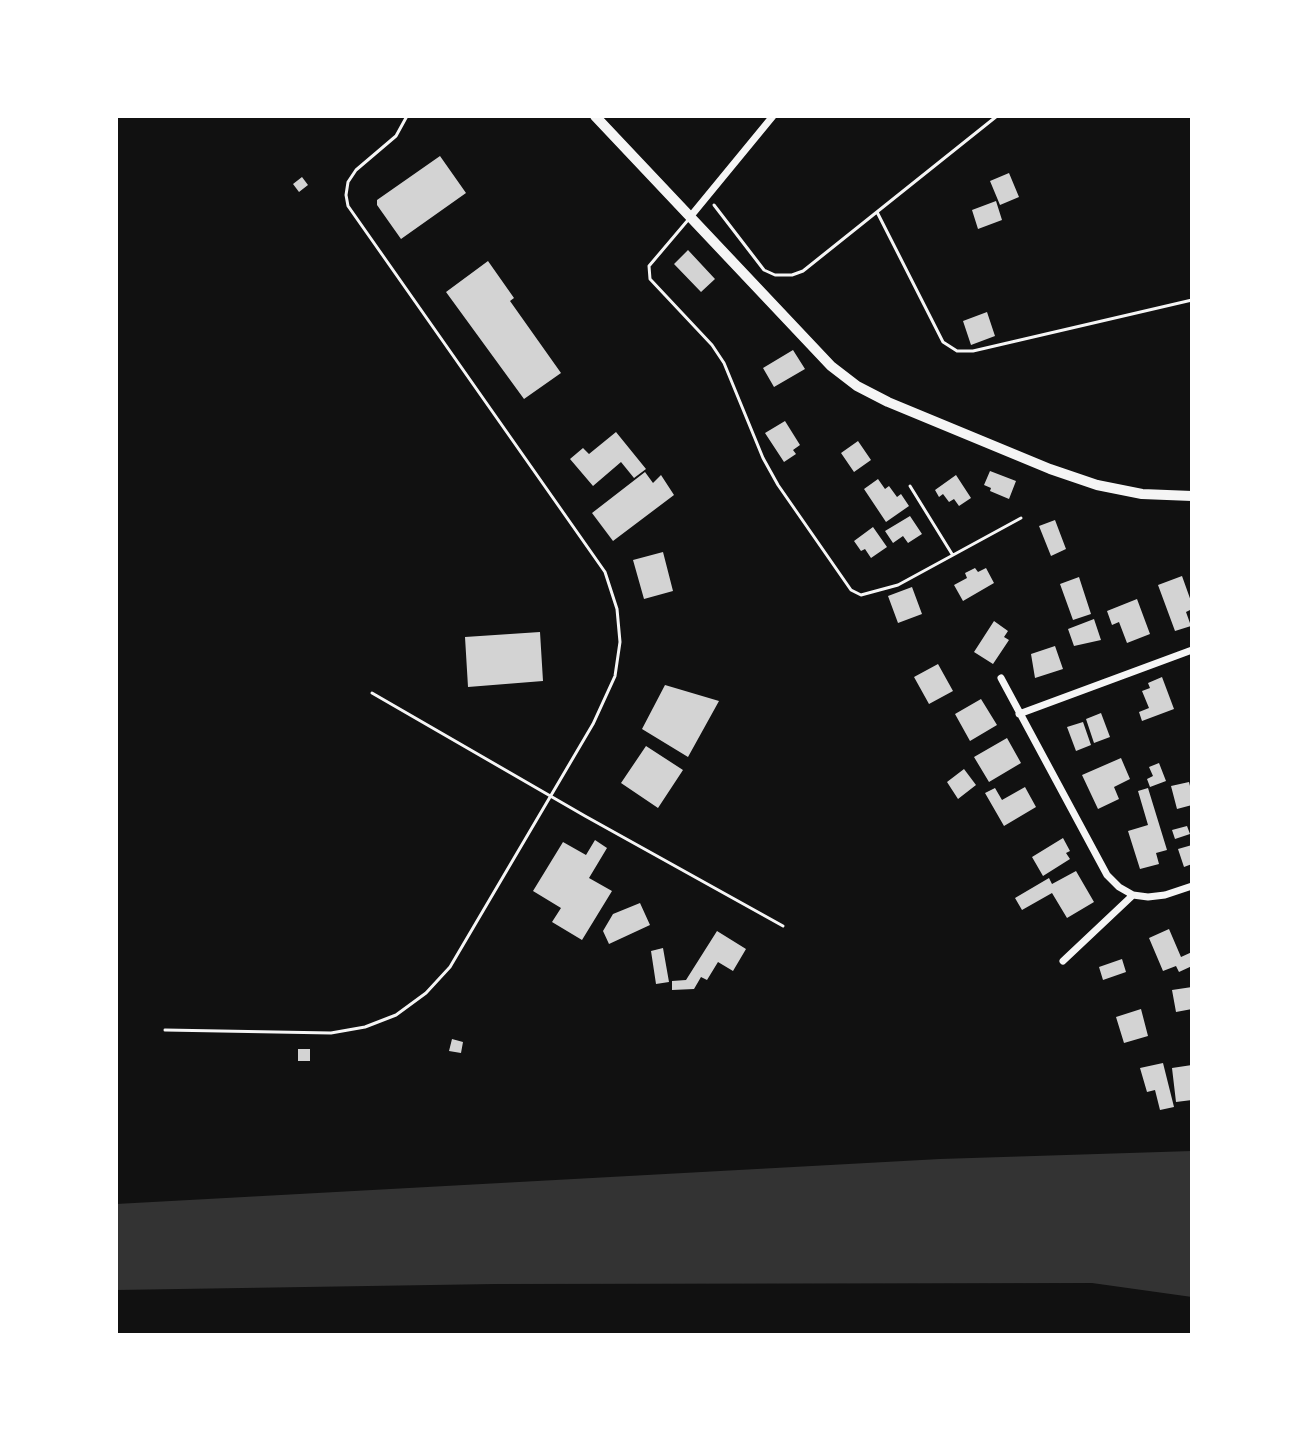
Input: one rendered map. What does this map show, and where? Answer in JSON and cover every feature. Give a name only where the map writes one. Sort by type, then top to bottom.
[{"type":"main road","points":[[595,116],[831,366],[857,386],[888,402],[1050,469],[1097,485],[1142,494],[1192,496]]},
{"type":"street","points":[[690,217],[773,116]]},
{"type":"street","points":[[1019,714],[1192,650]]},
{"type":"street","points":[[1001,678],[1107,875],[1133,895],[1148,897],[1192,886]]},
{"type":"street","points":[[1063,961],[1133,895]]},
{"type":"lane","points":[[165,1030],[331,1033],[365,1027],[396,1015],[426,993],[450,967],[593,724],[615,676],[620,642],[617,609],[605,572],[348,206],[348,182],[356,170],[396,136],[407,116]]},
{"type":"lane","points":[[690,217],[649,266],[650,279],[712,345],[724,363],[763,458],[778,485],[851,590],[861,595],[898,585],[1021,518]]},
{"type":"lane","points":[[910,486],[952,554]]},
{"type":"lane","points":[[372,693],[783,926]]},
{"type":"path","points":[[708,197],[764,270],[784,277],[803,271],[997,116]]},
{"type":"path","points":[[877,212],[943,342],[957,351],[973,351],[1192,300]]},
{"type":"shaded area","points":[[1192,1151],[1192,1297],[1092,1283],[495,1284],[116,1290],[116,1204],[940,1159]]},
{"type":"building","points":[[440,156],[466,193],[401,239],[377,205],[377,200]]},
{"type":"building","points":[[1009,173],[1019,197],[1000,205],[990,181]]},
{"type":"building","points":[[302,177],[308,185],[299,192],[293,184]]},
{"type":"building","points":[[996,201],[1002,220],[978,229],[972,210]]},
{"type":"building","points":[[688,250],[715,279],[701,292],[674,264]]},
{"type":"building","points":[[488,261],[514,298],[510,301],[561,373],[524,399],[446,292]]},
{"type":"building","points":[[987,312],[995,336],[971,345],[963,321]]},
{"type":"building","points":[[793,350],[805,369],[774,387],[763,368]]},
{"type":"building","points":[[785,421],[800,445],[793,450],[796,454],[784,462],[765,433]]},
{"type":"building","points":[[616,432],[646,469],[634,478],[621,462],[593,486],[570,459],[583,448],[589,454]]},
{"type":"building","points":[[858,441],[871,460],[854,472],[841,453]]},
{"type":"building","points":[[990,471],[1016,481],[1009,499],[984,485]]},
{"type":"building","points":[[645,472],[653,483],[661,475],[674,495],[613,541],[592,513]]},
{"type":"building","points":[[956,475],[971,498],[959,506],[954,499],[949,502],[943,494],[939,497],[935,490]]},
{"type":"building","points":[[878,479],[885,489],[889,486],[897,497],[901,494],[909,506],[886,522],[864,489]]},
{"type":"building","points":[[910,516],[922,534],[908,543],[903,536],[893,543],[885,531]]},
{"type":"building","points":[[1055,520],[1066,549],[1051,556],[1039,526]]},
{"type":"building","points":[[873,527],[887,547],[871,558],[854,541]]},
{"type":"building","points":[[663,552],[673,591],[644,599],[633,560]]},
{"type":"building","points":[[975,568],[978,572],[986,568],[994,583],[963,601],[954,585],[967,578],[965,573]]},
{"type":"building","points":[[1182,576],[1192,604],[1192,609],[1186,612],[1191,626],[1175,631],[1158,585]]},
{"type":"building","points":[[1079,577],[1091,614],[1073,620],[1060,584]]},
{"type":"building","points":[[912,587],[922,614],[898,623],[888,596]]},
{"type":"building","points":[[1137,599],[1150,634],[1127,643],[1119,622],[1112,625],[1107,611]]},
{"type":"building","points":[[1094,619],[1101,640],[1074,646],[1068,629]]},
{"type":"building","points":[[994,621],[1008,631],[1004,637],[1009,640],[993,664],[974,652]]},
{"type":"building","points":[[540,632],[543,681],[468,687],[465,637]]},
{"type":"building","points":[[1055,646],[1063,669],[1035,678],[1031,654]]},
{"type":"building","points":[[938,664],[953,691],[929,704],[914,677]]},
{"type":"building","points":[[1162,677],[1174,709],[1142,721],[1139,712],[1149,708],[1142,691],[1150,688],[1148,683]]},
{"type":"building","points":[[665,685],[719,701],[688,757],[642,729]]},
{"type":"building","points":[[981,699],[997,725],[970,741],[955,714]]},
{"type":"building","points":[[1101,713],[1110,737],[1094,743],[1086,719]]},
{"type":"building","points":[[1083,722],[1091,745],[1076,751],[1067,727]]},
{"type":"building","points":[[1007,738],[1021,763],[989,782],[974,757]]},
{"type":"building","points":[[646,746],[683,770],[658,808],[621,783]]},
{"type":"building","points":[[1121,758],[1130,779],[1114,787],[1119,799],[1098,809],[1082,775]]},
{"type":"building","points":[[1159,763],[1166,781],[1150,787],[1147,779],[1153,776],[1149,767]]},
{"type":"building","points":[[964,769],[976,785],[958,799],[947,782]]},
{"type":"building","points":[[1189,782],[1192,785],[1192,805],[1177,809],[1171,786]]},
{"type":"building","points":[[1025,787],[1036,807],[1004,826],[985,793],[995,788],[1002,800]]},
{"type":"building","points":[[1148,788],[1167,850],[1156,853],[1159,864],[1140,869],[1128,831],[1148,825],[1138,791]]},
{"type":"building","points":[[1187,826],[1190,834],[1175,839],[1172,830]]},
{"type":"building","points":[[1063,838],[1070,851],[1066,853],[1070,859],[1043,876],[1032,857]]},
{"type":"building","points":[[595,840],[607,848],[589,878],[612,891],[582,940],[552,922],[561,908],[533,891],[563,842],[586,855]]},
{"type":"building","points":[[1192,845],[1192,864],[1184,867],[1178,849]]},
{"type":"building","points":[[1076,871],[1094,902],[1067,918],[1052,893],[1022,910],[1015,898],[1049,878],[1052,884]]},
{"type":"building","points":[[640,903],[650,925],[609,944],[603,931],[613,914]]},
{"type":"building","points":[[1169,929],[1181,957],[1192,952],[1192,966],[1179,972],[1176,966],[1163,971],[1149,938]]},
{"type":"building","points":[[717,931],[746,949],[733,971],[718,962],[707,980],[701,977],[694,989],[672,990],[672,981],[686,980]]},
{"type":"building","points":[[663,948],[669,982],[656,984],[651,951]]},
{"type":"building","points":[[1122,959],[1126,972],[1103,980],[1099,967]]},
{"type":"building","points":[[1192,987],[1192,1009],[1176,1012],[1172,990]]},
{"type":"building","points":[[1141,1009],[1148,1036],[1124,1043],[1116,1017]]},
{"type":"building","points":[[452,1039],[463,1042],[461,1053],[449,1051]]},
{"type":"building","points":[[298,1049],[310,1049],[310,1061],[298,1061]]},
{"type":"building","points":[[1163,1063],[1174,1107],[1160,1110],[1155,1090],[1147,1092],[1140,1068]]},
{"type":"building","points":[[1192,1065],[1192,1100],[1176,1102],[1172,1068]]}]
